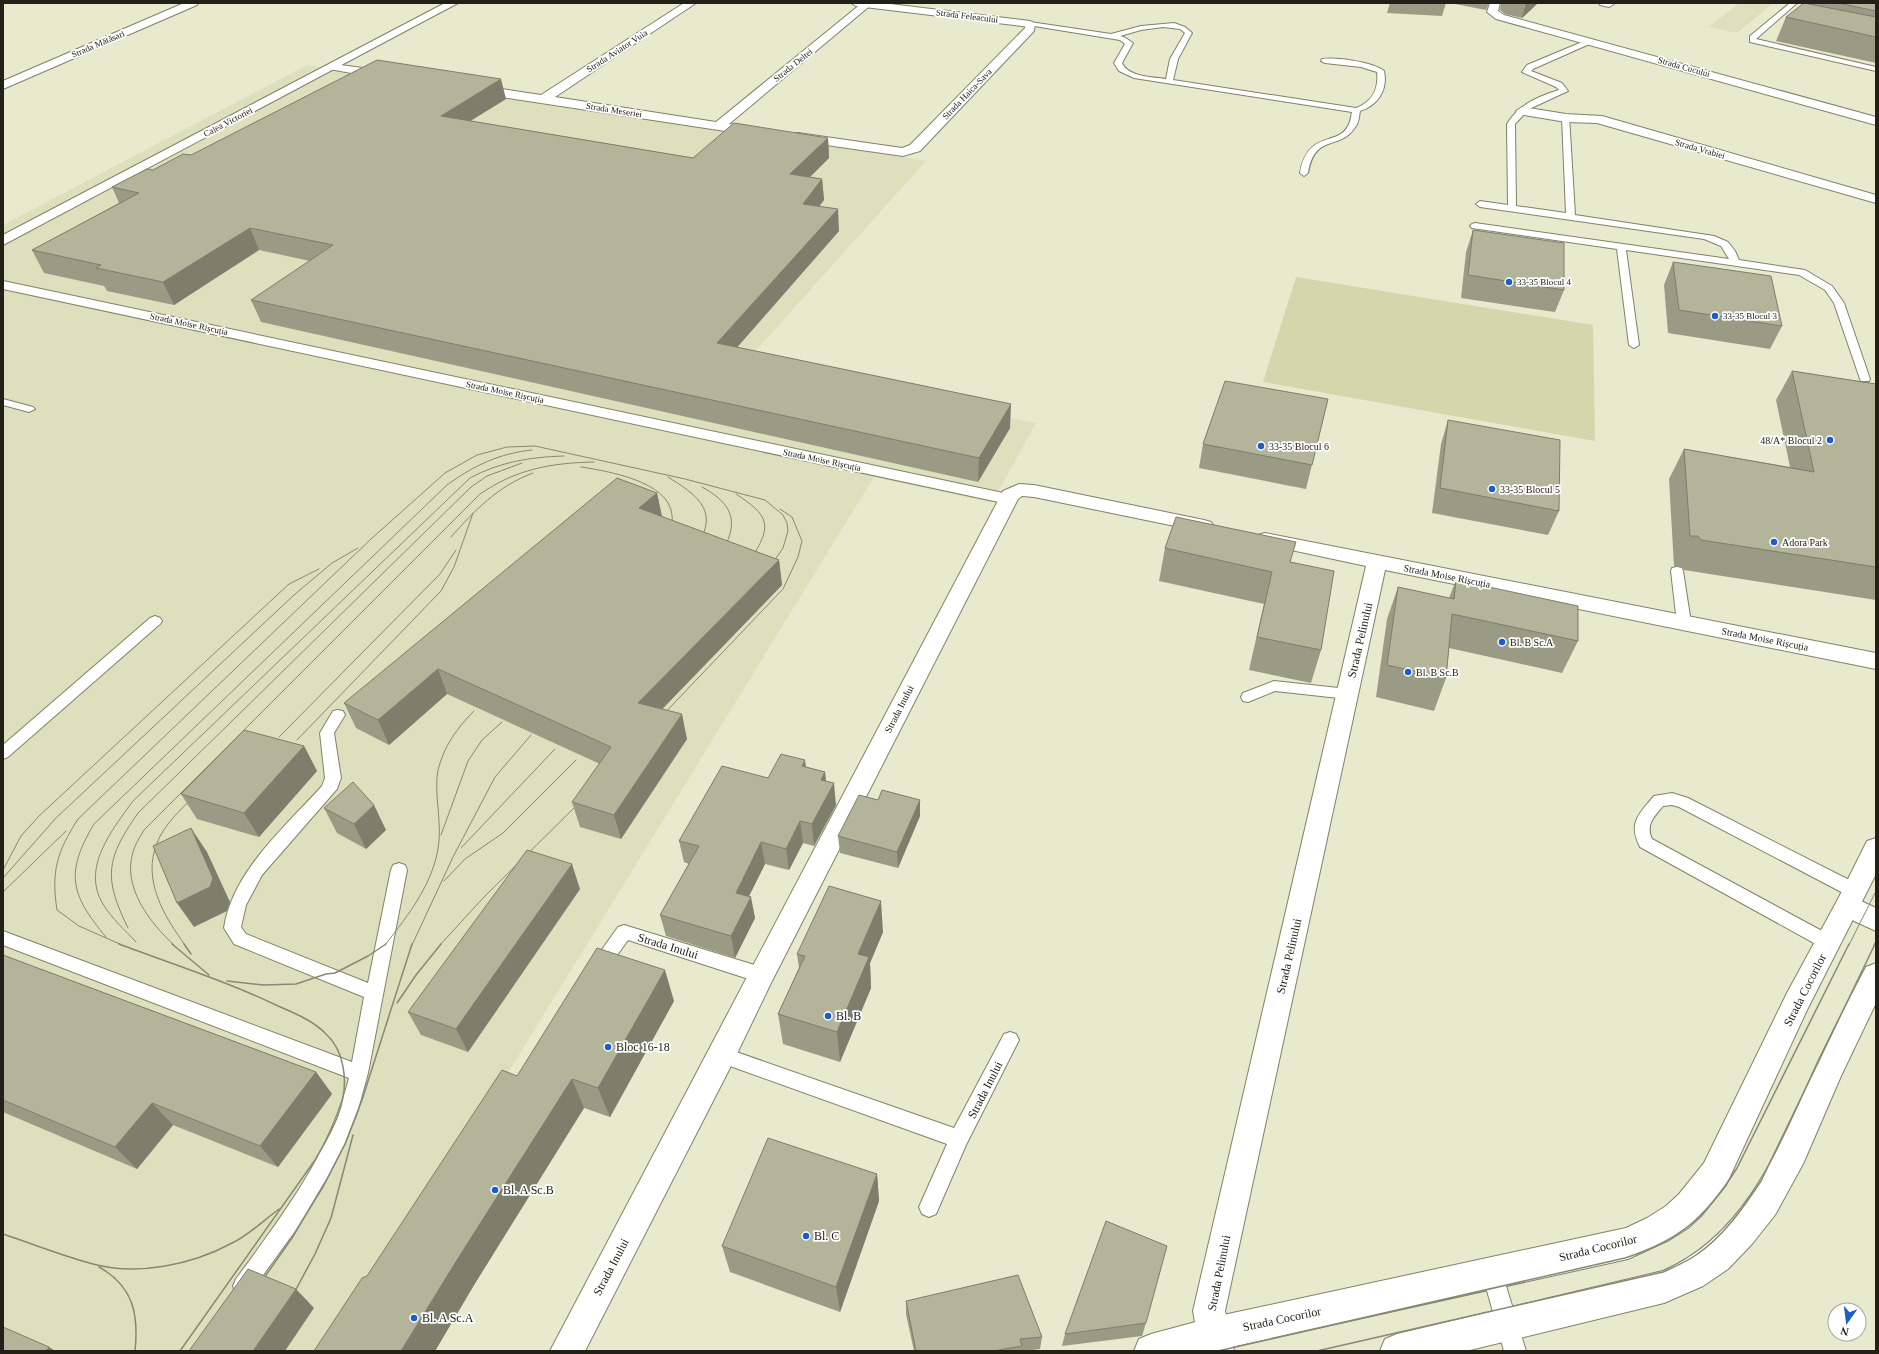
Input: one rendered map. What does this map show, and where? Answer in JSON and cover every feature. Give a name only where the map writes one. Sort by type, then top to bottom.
[{"type":"street","name":"Strada Mătăsari","points":[[3,85],[193,3]]},
{"type":"street","name":"Calea Victoriei","points":[[3,241],[453,3]]},
{"type":"street","name":"Strada Aviator Vuia","points":[[544,99],[691,3]]},
{"type":"street","name":"Strada Feleacului","points":[[862,4],[1030,24]]},
{"type":"street","name":"Strada Deltei","points":[[719,126],[862,4]]},
{"type":"street","name":"Strada Cucului","points":[[1494,7],[1500,17],[1876,121]]},
{"type":"street","name":"Strada Haica-Sava","points":[[788,136],[903,152],[915,148],[1030,30],[1030,24]]},
{"type":"street","points":[[333,67],[396,77]]},
{"type":"street","name":"Strada Meseriei","points":[[466,87],[773,134]]},
{"type":"street","name":"Strada Vrabiei","points":[[1522,111],[1566,118],[1598,119],[1876,199]]},
{"type":"street","name":"Strada Moise Rișcuția","points":[[3,285],[1013,495],[1034,491],[1221,530]]},
{"type":"street","name":"Strada Inului","points":[[567,1351],[722,1055],[761,975],[1013,495]]},
{"type":"street","name":"Strada Moise Rișcuția","points":[[1245,534],[1377,562],[1876,661]]},
{"type":"street","name":"Strada Pelinului","points":[[1215,1342],[1209,1311],[1377,562]]},
{"type":"street","name":"Strada Cocorilor","points":[[1151,1351],[1215,1342],[1492,1273],[1628,1243],[1658,1229],[1676,1217],[1690,1205],[1716,1174],[1797,1002],[1852,899],[1876,848]]},
{"type":"street","points":[[1852,899],[1876,920]]},
{"type":"street","points":[[1397,1351],[1511,1337],[1664,1287],[1692,1275],[1717,1258],[1741,1233],[1764,1204],[1792,1154],[1829,1070],[1876,976]]},
{"type":"lane","points":[[1794,3],[1752,37],[1753,40],[1876,69]]},
{"type":"lane","points":[[1775,18],[1783,20]]},
{"type":"lane","points":[[1030,24],[1122,38],[1129,43],[1118,63],[1124,72],[1144,78],[1357,110],[1371,104],[1375,100],[1382,76],[1380,71],[1360,65],[1325,61]]},
{"type":"lane","points":[[1114,36],[1148,25],[1175,27],[1187,30],[1189,33],[1174,59],[1169,82]]},
{"type":"lane","points":[[1512,208],[1512,124],[1514,116],[1543,98],[1564,91],[1559,85],[1526,72],[1530,67],[1590,42]]},
{"type":"lane","points":[[1304,173],[1309,154],[1313,149],[1339,138],[1348,131],[1353,125],[1357,110]]},
{"type":"lane","points":[[1566,118],[1571,216]]},
{"type":"lane","points":[[1480,204],[1704,236],[1721,240],[1729,247],[1735,262]]},
{"type":"lane","points":[[1475,226],[1802,272],[1829,288],[1840,303],[1865,380]]},
{"type":"lane","points":[[1621,246],[1634,345]]},
{"type":"lane","points":[[3,402],[29,409]]},
{"type":"lane","points":[[1677,571],[1684,623]]},
{"type":"lane","points":[[3,753],[155,622]]},
{"type":"lane","points":[[1248,697],[1274,686],[1348,694]]},
{"type":"lane","points":[[338,715],[331,725],[328,733],[333,778],[329,789],[256,870],[247,885],[234,914],[232,928],[240,939],[374,993]]},
{"type":"lane","points":[[1829,943],[1646,843],[1640,833],[1641,823],[1659,800],[1672,799],[1683,802],[1852,899]]},
{"type":"lane","points":[[233,1301],[283,1231],[317,1177],[336,1142],[348,1112],[359,1073],[399,870]]},
{"type":"lane","name":"Strada Inului","points":[[588,982],[624,932],[761,975]]},
{"type":"lane","points":[[3,938],[359,1073]]},
{"type":"lane","name":"Strada Inului","points":[[928,1207],[1010,1040]]},
{"type":"lane","points":[[722,1055],[960,1140]]},
{"type":"lane","points":[[1492,1273],[1511,1337]]},
{"type":"shaded area","points":[[1739,3],[1773,3],[1737,33],[1709,27]]},
{"type":"shaded area","points":[[307,65],[926,161],[743,365],[1036,423],[992,503],[874,477],[374,1291],[331,1351],[3,1351],[3,225]]},
{"type":"shaded area","points":[[1296,277],[1593,325],[1595,441],[1263,382]]},
{"type":"building","points":[[1804,3],[1876,17],[1876,37],[1786,17]]},
{"type":"building","points":[[1838,3],[1876,3],[1876,11]]},
{"type":"building","points":[[377,60],[501,79],[441,116],[693,158],[734,123],[828,138],[790,174],[822,179],[803,204],[838,209],[717,343],[1011,404],[979,458],[251,300],[333,245],[250,228],[163,282],[96,268],[101,265],[32,250],[139,193],[112,187],[147,169],[153,170],[183,154],[191,155]]},
{"type":"building","points":[[1473,230],[1564,243],[1564,290],[1468,275]]},
{"type":"building","points":[[1673,262],[1771,276],[1782,326],[1679,310]]},
{"type":"building","points":[[1792,371],[1876,384],[1876,567],[1701,540],[1698,536],[1690,536],[1684,449],[1814,472]]},
{"type":"building","name":"33-35 Blocul 6","points":[[1225,381],[1328,399],[1312,465],[1203,444]]},
{"type":"building","points":[[1448,420],[1560,440],[1559,511],[1440,488]]},
{"type":"building","points":[[617,478],[657,493],[639,508],[779,560],[638,703],[682,714],[614,815],[572,802],[611,747],[438,669],[378,720],[344,703]]},
{"type":"building","points":[[1176,517],[1296,542],[1290,562],[1334,571],[1321,650],[1257,637],[1272,572],[1165,548]]},
{"type":"building","points":[[1456,580],[1578,606],[1578,641],[1452,614],[1446,678],[1387,665],[1398,587],[1454,599]]},
{"type":"building","points":[[244,730],[304,746],[244,813],[181,794]]},
{"type":"building","points":[[781,754],[805,760],[802,766],[825,772],[821,780],[834,783],[812,824],[800,821],[786,849],[761,842],[736,893],[751,897],[731,936],[660,915],[699,846],[679,841],[722,766],[768,778]]},
{"type":"building","points":[[353,782],[374,805],[354,824],[324,808]]},
{"type":"building","points":[[882,790],[920,800],[897,852],[838,836],[859,795],[878,800]]},
{"type":"building","points":[[191,828],[213,878],[210,887],[177,903],[153,846]]},
{"type":"building","points":[[527,850],[572,864],[456,1029],[408,1012]]},
{"type":"building","name":"Bl. B","points":[[829,886],[881,901],[858,954],[869,957],[837,1032],[778,1014],[805,956],[797,954]]},
{"type":"building","points":[[597,948],[665,970],[598,1088],[572,1079],[401,1351],[314,1351],[362,1278],[367,1276],[502,1070],[517,1076]]},
{"type":"building","points":[[3,955],[316,1072],[260,1146],[152,1103],[115,1147],[3,1100]]},
{"type":"building","name":"Bl. C","points":[[768,1138],[877,1174],[836,1287],[722,1246]]},
{"type":"building","points":[[1106,1221],[1167,1246],[1146,1323],[1065,1334]]},
{"type":"building","points":[[248,1269],[296,1289],[253,1351],[189,1351]]},
{"type":"building","points":[[1018,1275],[1042,1337],[1020,1339],[1022,1346],[993,1351],[916,1351],[906,1301]]},
{"type":"building","points":[[3,1327],[49,1347],[46,1351],[3,1351]]},
{"type":"tram line","points":[[122,945],[79,926],[57,910],[55,896],[55,873],[57,862],[65,842],[78,819],[371,539],[445,473],[477,455],[507,447],[535,446],[685,479],[765,500],[783,515],[787,523],[788,531],[783,548],[770,567]]},
{"type":"tram line","points":[[106,937],[85,908],[79,895],[76,883],[76,870],[79,856],[94,824],[447,485],[477,466],[498,457],[532,450]]},
{"type":"tram line","points":[[136,942],[114,919],[103,904],[97,890],[95,877],[97,863],[108,837],[133,801],[470,478],[493,468],[516,461],[564,456]]},
{"type":"tram line","points":[[174,945],[156,926],[140,903],[131,878],[133,852],[136,843],[144,830],[480,494],[494,485],[534,469],[563,464],[594,462]]},
{"type":"tram line","points":[[128,928],[115,895],[112,881],[112,869],[114,856],[119,843],[138,813],[471,487],[487,476],[522,463]]},
{"type":"tram line","points":[[581,467],[606,471],[649,486],[660,494],[668,503],[672,515],[670,531]]},
{"type":"tram line","points":[[473,513],[498,492],[520,478],[533,473]]},
{"type":"tram line","points":[[668,477],[695,496],[705,512],[705,531],[699,543]]},
{"type":"tram line","points":[[702,487],[720,499],[730,513],[731,530],[723,550]]},
{"type":"tram line","points":[[736,494],[756,509],[764,522],[765,530],[750,560]]},
{"type":"tram line","points":[[659,719],[783,589],[798,557],[802,541],[792,517],[780,509]]},
{"type":"tram line","points":[[297,740],[441,591],[454,567],[473,513]]},
{"type":"tram line","points":[[451,537],[473,513]]},
{"type":"tram line","points":[[3,878],[56,818],[294,595],[332,563],[358,548]]},
{"type":"tram line","points":[[279,737],[440,574],[456,550]]},
{"type":"tram line","points":[[3,870],[21,836],[39,816],[289,584],[319,569]]},
{"type":"tram line","points":[[386,944],[420,897],[432,870],[437,856],[439,841],[437,786],[438,770],[444,753],[452,738],[474,711]]},
{"type":"tram line","points":[[441,835],[468,761],[482,740],[502,722]]},
{"type":"tram line","points":[[412,945],[453,857],[495,777],[531,735]]},
{"type":"tram line","points":[[461,848],[555,749]]},
{"type":"tram line","points":[[444,881],[465,859],[503,833],[576,760]]},
{"type":"tram line","points":[[185,945],[163,910],[154,884],[152,870],[153,857],[157,843],[164,829],[195,795]]},
{"type":"tram line","points":[[440,945],[484,897],[582,800]]},
{"type":"tram line","points":[[3,892],[66,831]]},
{"type":"tram line","points":[[1849,945],[1876,891]]},
{"type":"tram line","points":[[1874,945],[1876,941]]},
{"type":"tram line","points":[[119,944],[199,973],[303,1017],[320,1028],[332,1040],[341,1057],[343,1067],[344,1092],[338,1116],[321,1150],[180,1351]]},
{"type":"tram line","points":[[172,944],[209,975]]},
{"type":"tram line","points":[[184,944],[191,954]]},
{"type":"tram line","points":[[227,981],[264,985],[296,984],[326,974],[335,973],[368,956],[386,944]]},
{"type":"tram line","points":[[259,1285],[292,1238],[327,1179],[345,1144],[362,1100],[412,944]]},
{"type":"tram line","points":[[397,1003],[416,975],[441,944]]},
{"type":"tram line","points":[[1218,1351],[1625,1258],[1645,1251],[1677,1235],[1703,1213],[1726,1185],[1737,1168],[1849,944]]},
{"type":"tram line","points":[[1317,1351],[1663,1272],[1696,1255],[1715,1239],[1732,1221],[1761,1181],[1875,944]]},
{"type":"tram line","points":[[294,1293],[315,1254],[331,1218],[353,1135]]},
{"type":"tram line","points":[[3,1234],[59,1254],[93,1264],[128,1269],[146,1268],[182,1262],[216,1251],[238,1240],[279,1209]]},
{"type":"tram line","points":[[99,1267],[120,1283],[131,1302],[136,1325],[135,1351]]},
{"type":"place","name":"33-35 Blocul 4","points":[[1509,282]]},
{"type":"place","name":"33-35 Blocul 3","points":[[1715,316]]},
{"type":"place","name":"48/A* Blocul 2","points":[[1830,440]]},
{"type":"place","name":"33-35 Blocul 6","points":[[1261,446]]},
{"type":"place","name":"33-35 Blocul 5","points":[[1492,489]]},
{"type":"place","name":"Adora Park","points":[[1774,542]]},
{"type":"place","name":"Bl. B Sc.A","points":[[1502,642]]},
{"type":"place","name":"Bl. B Sc.B","points":[[1408,672]]},
{"type":"place","name":"Bl. B","points":[[828,1016]]},
{"type":"place","name":"Bloc 16-18","points":[[608,1047]]},
{"type":"place","name":"Bl. A Sc.B","points":[[495,1190]]},
{"type":"place","name":"Bl. C","points":[[806,1236]]},
{"type":"place","name":"Bl. A Sc.A","points":[[414,1318]]}]
